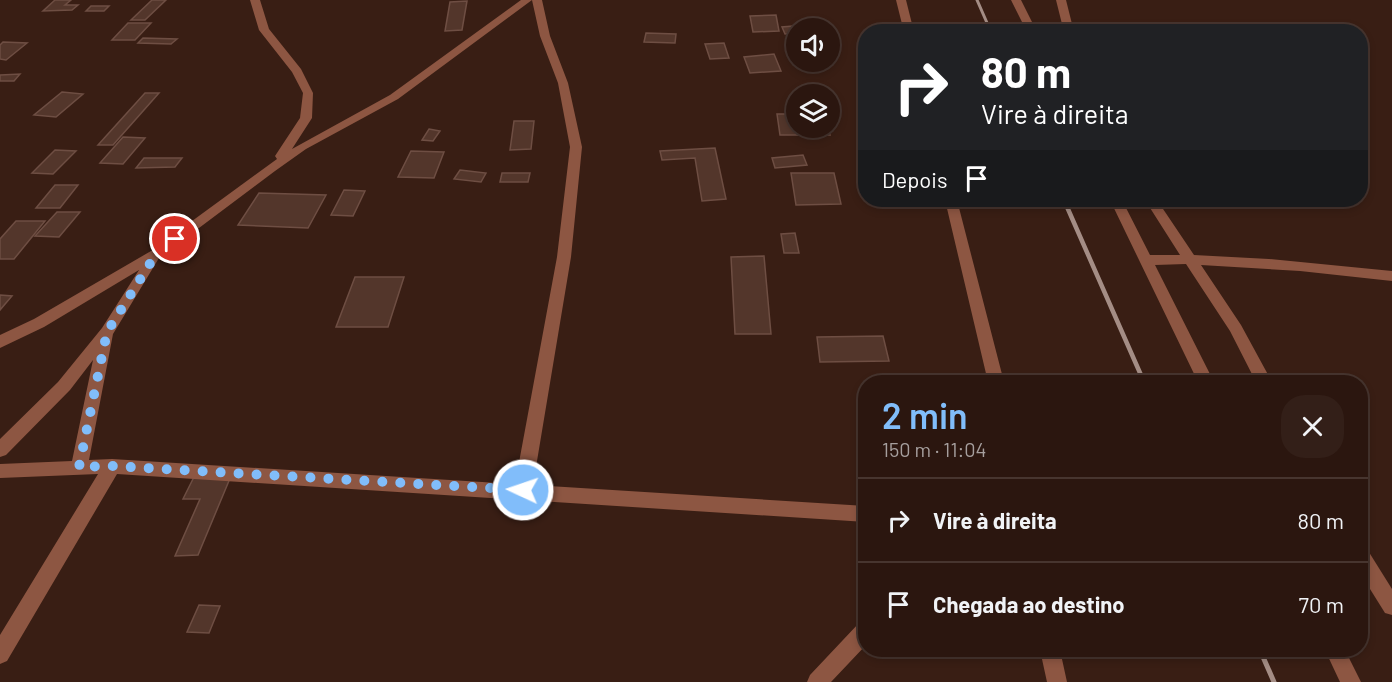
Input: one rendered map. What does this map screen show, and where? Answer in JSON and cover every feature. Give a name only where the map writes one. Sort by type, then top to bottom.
[{"type":"street","points":[[255,0],[264,30],[297,71],[308,93],[306,118],[271,168]]},
{"type":"street","points":[[0,342],[39,323],[156,254],[271,168],[302,147],[394,97],[527,0]]},
{"type":"street","points":[[523,490],[564,257],[576,147],[563,82],[539,17],[537,0]]},
{"type":"street","points":[[901,0],[907,24]]},
{"type":"street","points":[[1016,0],[1028,24]]},
{"type":"street","points":[[1061,0],[1066,24]]},
{"type":"street","points":[[953,207],[994,375]]},
{"type":"street","points":[[1120,207],[1203,375]]},
{"type":"street","points":[[1155,207],[1236,329],[1260,375]]},
{"type":"street","points":[[0,450],[64,386],[107,332],[156,254]]},
{"type":"street","points":[[1146,260],[1188,258],[1392,276]]},
{"type":"street","points":[[79,467],[107,332]]},
{"type":"street","points":[[0,654],[112,466]]},
{"type":"street","points":[[0,471],[112,466],[523,490],[858,513]]},
{"type":"street","points":[[1368,568],[1392,606]]},
{"type":"street","points":[[817,682],[858,638]]},
{"type":"street","points":[[1052,657],[1057,682]]},
{"type":"street","points":[[1338,657],[1351,682]]},
{"type":"building","points":[[55,0],[71,0],[65,5],[78,5],[72,10],[43,11]]},
{"type":"building","points":[[152,0],[166,0],[145,20],[131,20]]},
{"type":"building","points":[[467,1],[462,30],[445,31],[450,2]]},
{"type":"building","points":[[91,6],[109,6],[104,11],[86,11]]},
{"type":"building","points":[[776,15],[779,31],[753,32],[750,16]]},
{"type":"building","points":[[128,23],[151,23],[135,40],[112,40]]},
{"type":"building","points":[[646,33],[676,34],[675,43],[644,42]]},
{"type":"building","points":[[143,38],[177,39],[171,44],[138,43]]},
{"type":"building","points":[[3,42],[27,43],[6,60],[0,59],[0,45]]},
{"type":"building","points":[[724,43],[729,58],[710,59],[705,44]]},
{"type":"building","points":[[774,54],[781,71],[750,73],[744,57]]},
{"type":"building","points":[[20,74],[14,81],[0,81],[0,75]]},
{"type":"building","points":[[62,92],[83,94],[56,117],[34,115]]},
{"type":"building","points":[[145,93],[159,93],[113,145],[98,145]]},
{"type":"building","points":[[777,114],[786,114],[786,135],[780,135]]},
{"type":"building","points":[[514,121],[534,121],[531,149],[510,150]]},
{"type":"building","points":[[429,129],[440,131],[433,141],[422,140]]},
{"type":"building","points":[[123,137],[145,138],[123,164],[100,163]]},
{"type":"building","points":[[715,148],[726,199],[702,201],[695,158],[662,160],[660,151]]},
{"type":"building","points":[[55,150],[76,151],[53,174],[32,173]]},
{"type":"building","points":[[411,151],[444,152],[434,178],[398,177]]},
{"type":"building","points":[[803,155],[807,165],[775,168],[772,158]]},
{"type":"building","points":[[144,158],[182,158],[175,167],[136,168]]},
{"type":"building","points":[[460,170],[486,173],[481,182],[454,179]]},
{"type":"building","points":[[502,173],[530,173],[528,182],[500,182]]},
{"type":"building","points":[[791,173],[834,173],[841,204],[796,205]]},
{"type":"building","points":[[55,185],[78,185],[60,208],[36,208]]},
{"type":"building","points":[[344,190],[365,191],[353,216],[331,215]]},
{"type":"building","points":[[259,193],[326,195],[308,228],[238,225]]},
{"type":"building","points":[[57,212],[80,212],[59,237],[35,236]]},
{"type":"building","points":[[16,221],[45,221],[14,259],[0,259],[0,239]]},
{"type":"building","points":[[795,233],[799,253],[784,253],[781,234]]},
{"type":"building","points":[[764,256],[771,334],[735,334],[731,257]]},
{"type":"building","points":[[355,277],[404,277],[388,327],[336,327]]},
{"type":"building","points":[[0,295],[12,296],[0,310]]},
{"type":"building","points":[[883,336],[889,361],[820,362],[817,337]]},
{"type":"building","points":[[231,476],[198,555],[175,556],[200,499],[183,499],[194,477]]},
{"type":"building","points":[[199,605],[220,606],[209,633],[187,632]]},
{"type":"railway","points":[[977,0],[988,24]]},
{"type":"railway","points":[[1067,207],[1141,375]]},
{"type":"railway","points":[[1263,657],[1274,682]]},
{"type":"route","points":[[175,239],[156,254],[107,332],[79,467],[112,466],[523,490]]}]
